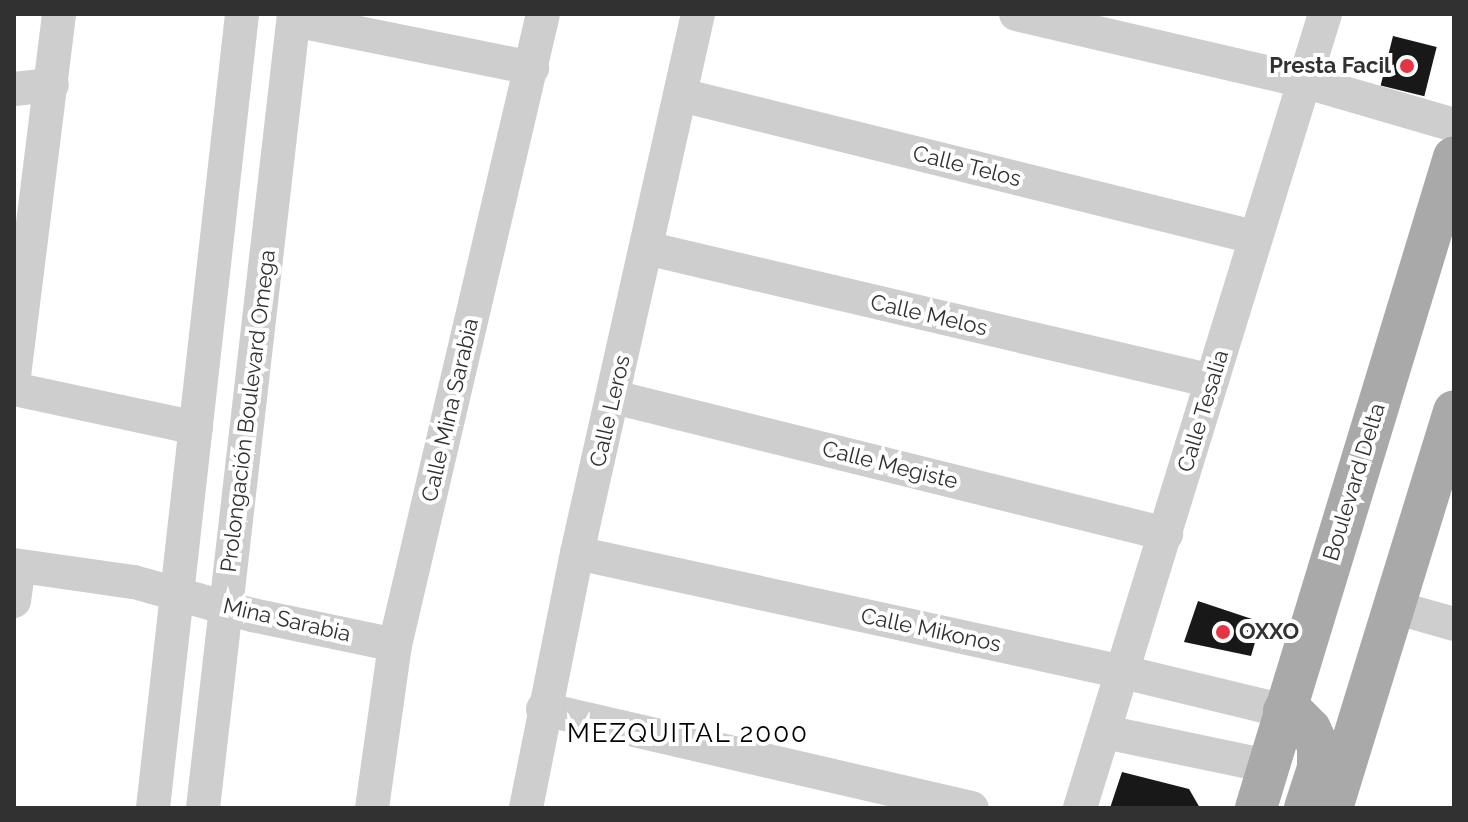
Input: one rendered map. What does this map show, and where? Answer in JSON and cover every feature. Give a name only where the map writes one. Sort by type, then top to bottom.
[{"type":"main road","name":"Boulevard Delta","points":[[1256,808],[1454,157]]},
{"type":"main road","points":[[1332,808],[1454,411]]},
{"type":"main road","points":[[1284,711],[1298,717],[1310,729],[1318,746],[1318,768],[1305,808]]},
{"type":"street","points":[[14,376],[59,14]]},
{"type":"street","points":[[153,808],[242,14]]},
{"type":"street","name":"Calle Mina Sarabia","points":[[372,808],[395,645],[543,14]]},
{"type":"street","name":"Calle Leros","points":[[526,808],[543,709],[698,14]]},
{"type":"street","points":[[1016,14],[1303,81],[1454,125]]},
{"type":"street","name":"Calle Tesalia","points":[[1080,808],[1325,14]]},
{"type":"street","points":[[294,17],[532,68]]},
{"type":"street","name":"Prolongación Boulevard Omega","points":[[203,808],[294,17]]},
{"type":"street","points":[[14,89],[52,85]]},
{"type":"street","name":"Calle Telos","points":[[681,95],[1254,237]]},
{"type":"street","name":"Calle Melos","points":[[646,248],[1212,381]]},
{"type":"street","points":[[14,389],[196,428]]},
{"type":"street","name":"Calle Megiste","points":[[614,397],[1166,534]]},
{"type":"street","name":"Calle Mikonos","points":[[577,553],[1123,672],[1284,711]]},
{"type":"street","points":[[14,601],[16,565]]},
{"type":"street","name":"Mina Sarabia","points":[[16,565],[134,582],[395,645]]},
{"type":"street","points":[[1394,607],[1454,624]]},
{"type":"street","points":[[543,709],[972,808]]},
{"type":"street","points":[[1105,732],[1268,766]]},
{"type":"building","name":"Presta Facil","points":[[1393,36],[1437,47],[1424,96],[1381,85]]},
{"type":"building","name":"OXXO","points":[[1198,601],[1261,622],[1251,656],[1184,642]]},
{"type":"building","points":[[1122,772],[1189,789],[1200,808],[1110,808]]},
{"type":"place","name":"Presta Facil","points":[[1407,66]]},
{"type":"place","name":"OXXO","points":[[1223,632]]},
{"type":"district","name":"MEZQUITAL 2000","points":[[688,734]]}]
